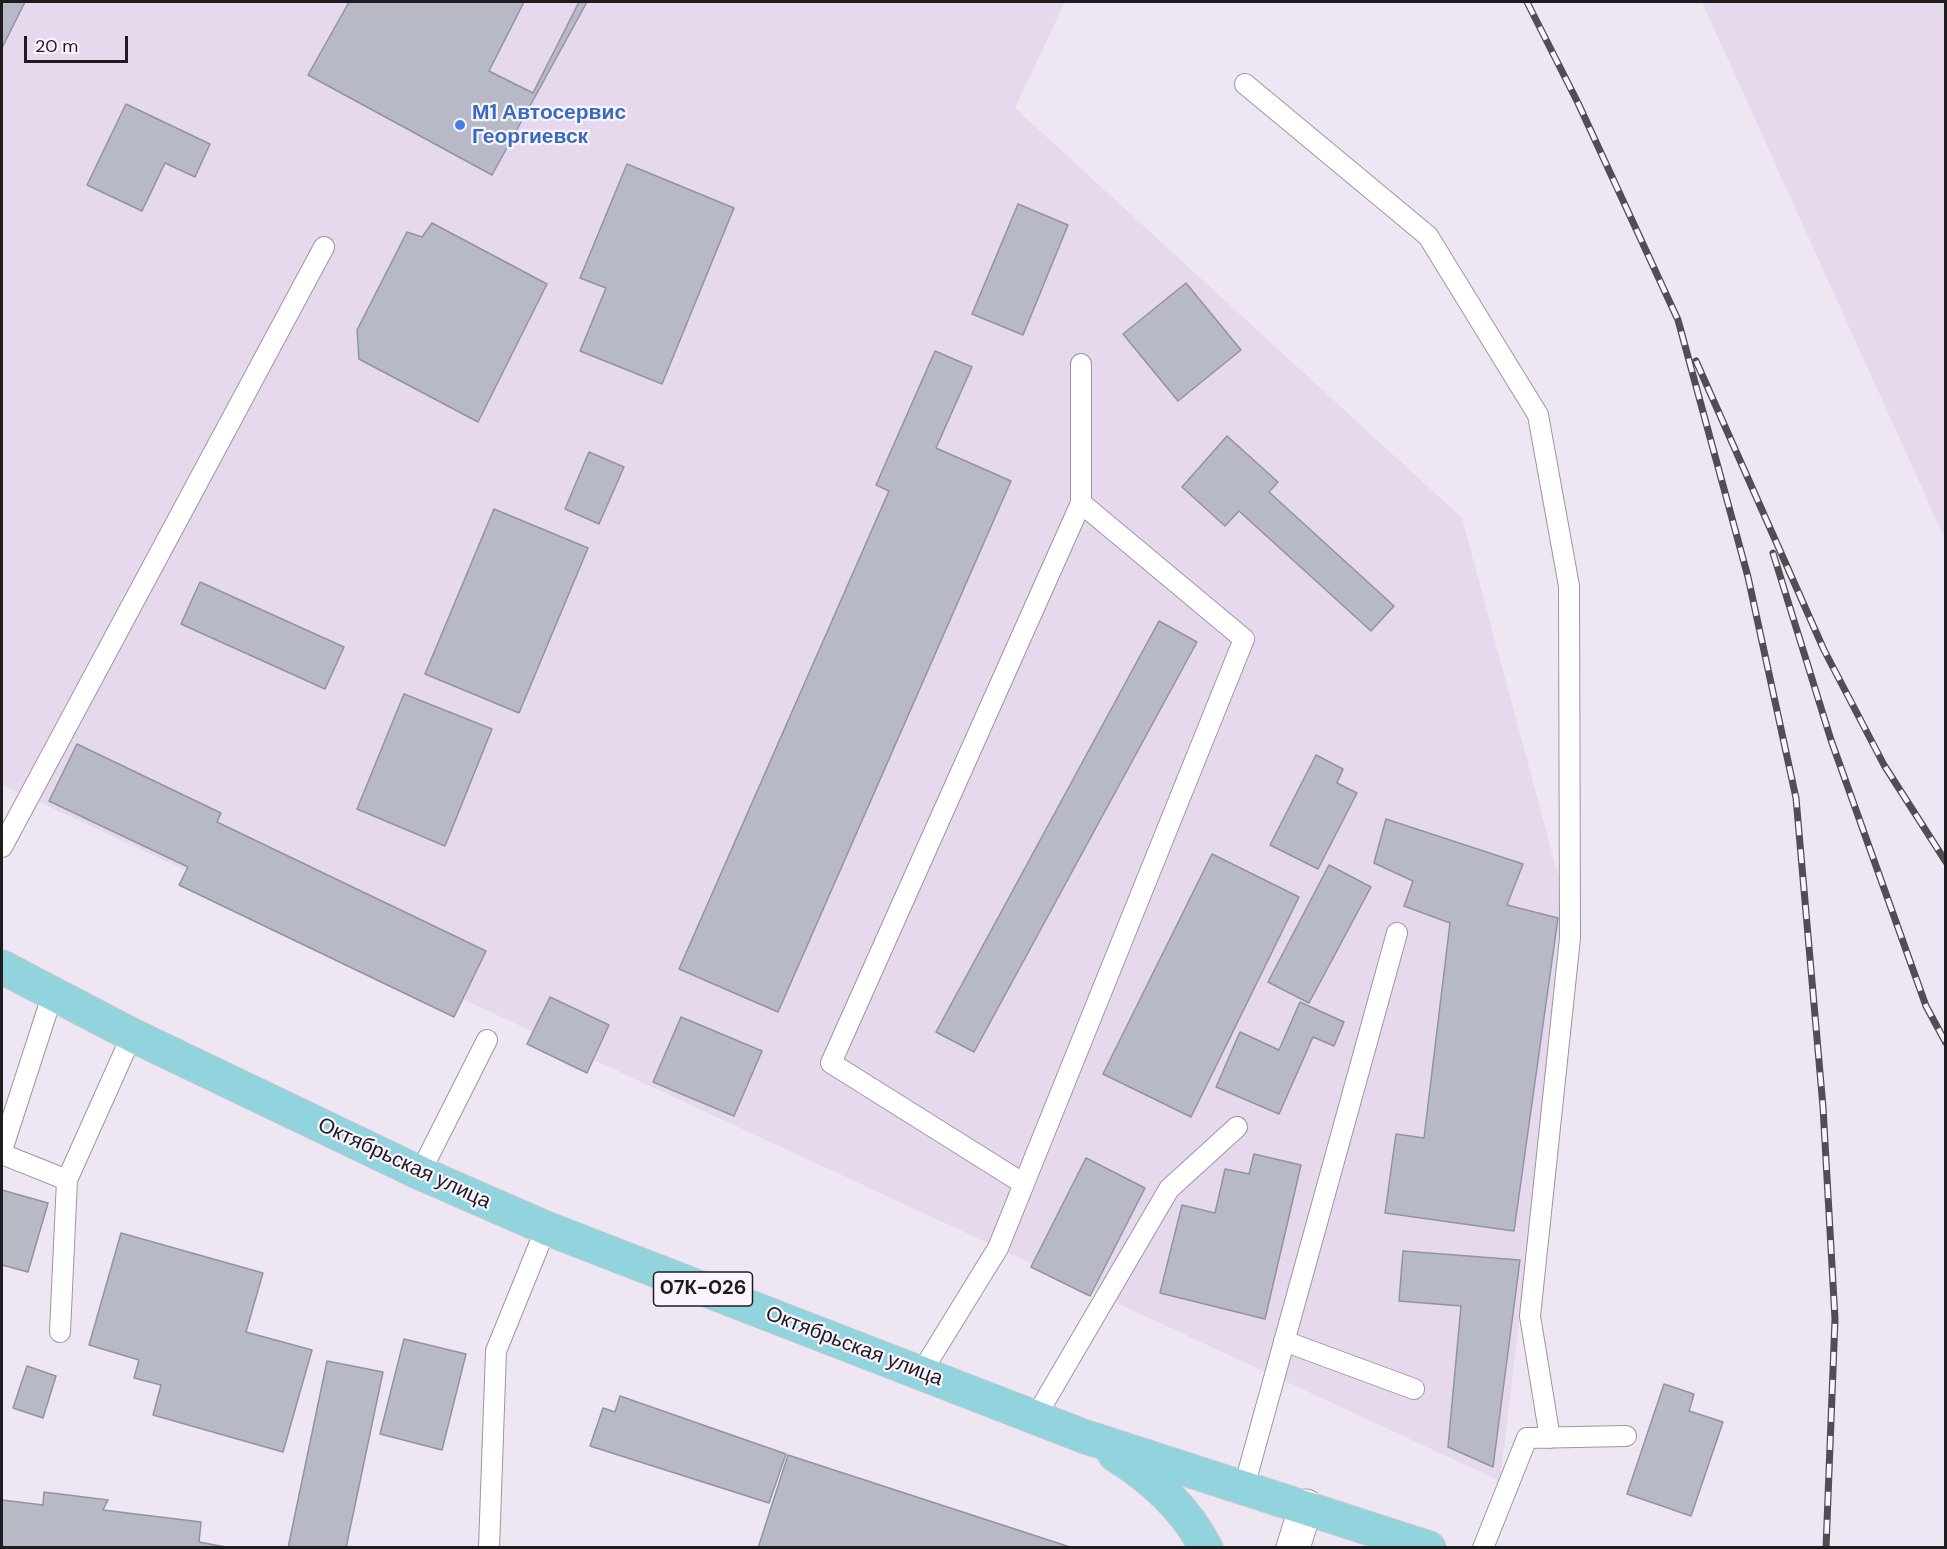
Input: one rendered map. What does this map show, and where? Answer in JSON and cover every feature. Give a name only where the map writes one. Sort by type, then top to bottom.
[{"type":"main road","name":"Октябрьская улица","points":[[2,967],[132,1035],[420,1173],[546,1228],[1083,1436],[1306,1506],[1430,1548]]},
{"type":"main road","points":[[1083,1436],[1126,1461],[1164,1492],[1195,1527],[1206,1548]]},
{"type":"street","points":[[1293,1548],[1306,1506]]},
{"type":"lane","points":[[1245,84],[1428,236],[1538,415],[1569,586],[1570,938],[1530,1316],[1550,1437]]},
{"type":"lane","points":[[2,846],[324,247]]},
{"type":"lane","points":[[1024,1184],[831,1063],[1081,503],[1081,364]]},
{"type":"lane","points":[[921,1373],[998,1248],[1244,639],[1081,503]]},
{"type":"lane","points":[[1244,1487],[1397,933]]},
{"type":"lane","points":[[53,993],[2,1152],[67,1180]]},
{"type":"lane","points":[[60,1332],[67,1180],[132,1035]]},
{"type":"lane","points":[[420,1173],[487,1040]]},
{"type":"lane","points":[[1035,1418],[1168,1189],[1237,1127]]},
{"type":"lane","points":[[489,1548],[496,1351],[546,1228]]},
{"type":"lane","points":[[1284,1341],[1414,1389]]},
{"type":"lane","points":[[1483,1548],[1527,1438],[1626,1436]]},
{"type":"shaded area","points":[[2,2],[1065,2],[1015,108],[1462,518],[1568,912],[1500,1481],[2,785]]},
{"type":"shaded area","points":[[1702,2],[1945,2],[1945,539]]},
{"type":"building","points":[[2,2],[25,2],[2,48]]},
{"type":"building","name":"М1 Автосервис Георгиевск","points":[[349,2],[587,2],[492,175],[308,75]]},
{"type":"building","points":[[524,2],[579,2],[533,93],[489,71]]},
{"type":"building","points":[[126,104],[210,144],[195,177],[165,163],[142,211],[87,185]]},
{"type":"building","points":[[627,164],[734,208],[662,384],[580,351],[606,288],[580,278]]},
{"type":"building","points":[[1018,204],[1068,225],[1023,335],[972,314]]},
{"type":"building","points":[[432,223],[547,284],[478,422],[359,359],[357,330],[407,232],[422,237]]},
{"type":"building","points":[[1186,283],[1241,350],[1178,401],[1123,334]]},
{"type":"building","points":[[935,351],[972,367],[936,448],[1011,481],[778,1012],[679,969],[889,491],[876,485]]},
{"type":"building","points":[[1227,436],[1278,482],[1269,492],[1394,606],[1371,631],[1239,511],[1225,526],[1182,487]]},
{"type":"building","points":[[589,452],[624,467],[599,524],[565,509]]},
{"type":"building","points":[[494,509],[588,548],[519,713],[425,674]]},
{"type":"building","points":[[200,582],[344,647],[325,689],[181,624]]},
{"type":"building","points":[[1159,621],[1197,642],[974,1052],[936,1032]]},
{"type":"building","points":[[404,694],[492,729],[445,846],[357,809]]},
{"type":"building","points":[[77,744],[221,813],[217,822],[486,951],[454,1017],[179,885],[188,867],[49,801]]},
{"type":"building","points":[[1316,755],[1343,769],[1337,783],[1357,793],[1318,869],[1270,845]]},
{"type":"building","points":[[1386,819],[1523,864],[1507,905],[1558,918],[1514,1231],[1385,1213],[1396,1134],[1424,1138],[1450,923],[1404,906],[1413,881],[1374,863]]},
{"type":"building","points":[[1212,854],[1299,897],[1191,1117],[1103,1074]]},
{"type":"building","points":[[1329,865],[1371,887],[1309,1003],[1268,982]]},
{"type":"building","points":[[550,997],[609,1025],[587,1073],[527,1044]]},
{"type":"building","points":[[1300,1002],[1344,1022],[1334,1046],[1313,1037],[1279,1114],[1216,1087],[1240,1032],[1279,1050]]},
{"type":"building","points":[[681,1017],[762,1051],[734,1116],[653,1082]]},
{"type":"building","points":[[1254,1154],[1301,1165],[1265,1319],[1160,1293],[1182,1205],[1215,1213],[1225,1169],[1249,1174]]},
{"type":"building","points":[[1086,1158],[1145,1188],[1090,1296],[1031,1267]]},
{"type":"building","points":[[2,1190],[48,1203],[28,1272],[2,1265]]},
{"type":"building","points":[[121,1233],[263,1273],[246,1332],[312,1350],[283,1452],[153,1415],[161,1385],[134,1378],[139,1360],[89,1345]]},
{"type":"building","points":[[1403,1251],[1520,1260],[1493,1467],[1448,1447],[1461,1306],[1399,1301]]},
{"type":"building","points":[[404,1339],[466,1354],[442,1450],[380,1434]]},
{"type":"building","points":[[327,1361],[383,1372],[346,1548],[288,1548]]},
{"type":"building","points":[[27,1366],[56,1376],[43,1418],[13,1408]]},
{"type":"building","points":[[1664,1384],[1694,1394],[1689,1411],[1723,1422],[1691,1516],[1627,1494]]},
{"type":"building","points":[[620,1396],[786,1454],[769,1503],[590,1446],[603,1408],[615,1412]]},
{"type":"building","points":[[788,1455],[1073,1548],[758,1548]]},
{"type":"building","points":[[44,1492],[108,1500],[103,1510],[201,1522],[199,1542],[231,1548],[2,1548],[2,1500],[43,1505]]},
{"type":"railway","points":[[1527,2],[1578,103],[1678,320],[1748,577],[1796,798],[1823,1107],[1835,1319],[1826,1548]]},
{"type":"railway","points":[[1696,361],[1824,650],[1884,765],[1946,862]]},
{"type":"railway","points":[[1773,553],[1831,740],[1926,1006],[1946,1043]]},
{"type":"place","name":"М1 Автосервис Георгиевск","points":[[460,125]]}]
